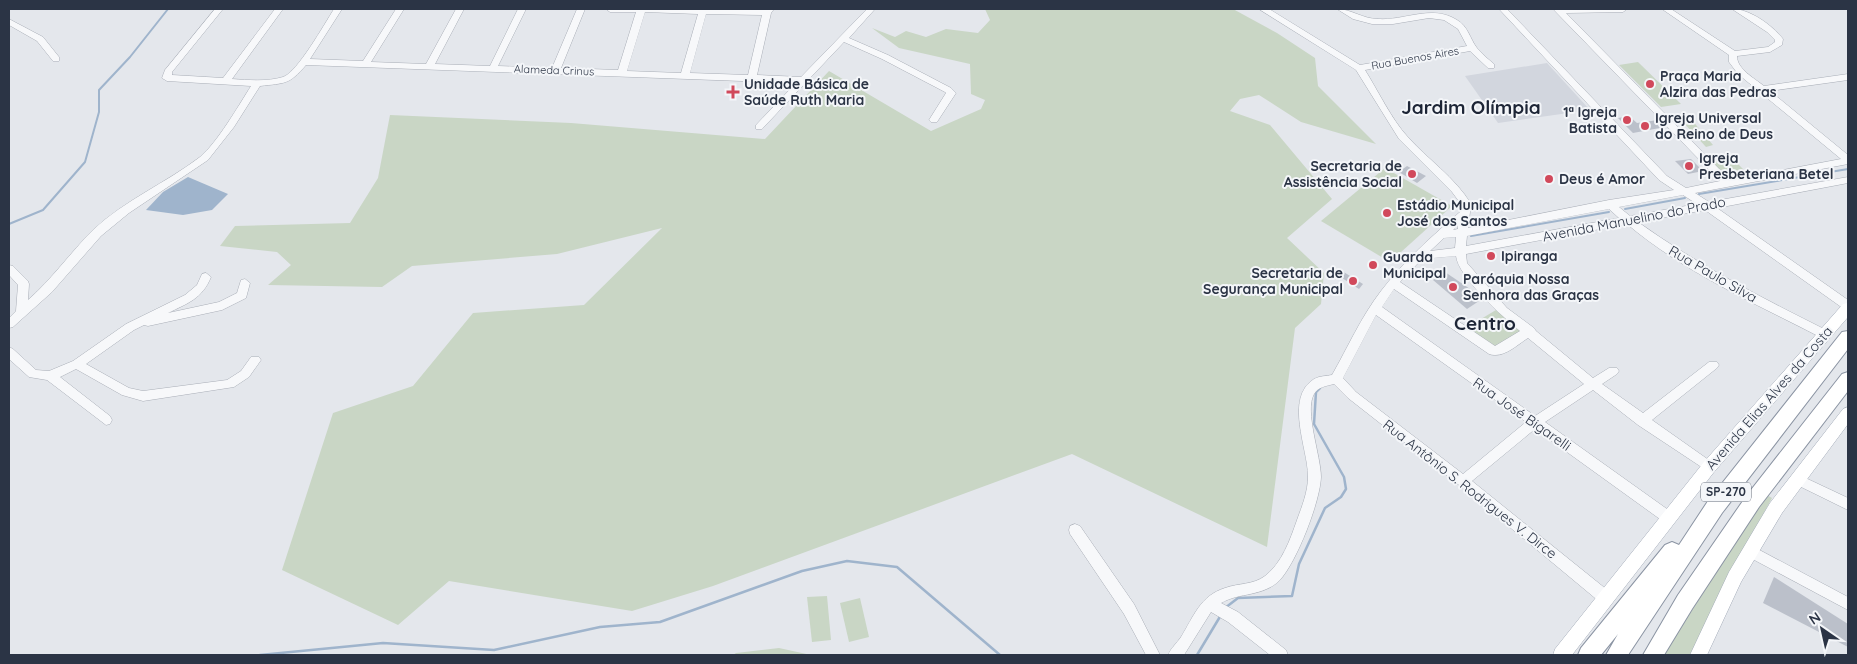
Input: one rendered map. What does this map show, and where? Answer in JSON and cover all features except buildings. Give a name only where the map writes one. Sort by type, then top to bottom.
[{"type":"highway","name":"SP-270","points":[[1616,655],[1651,604],[1683,552],[1754,457],[1848,337]]},
{"type":"highway","name":"SP-270","points":[[1653,655],[1685,602],[1753,500],[1848,378]]},
{"type":"highway","points":[[1588,655],[1650,581],[1697,517],[1738,470],[1754,457]]},
{"type":"main road","name":"Avenida Elias Alves da Costa","points":[[1561,655],[1709,468],[1848,307]]},
{"type":"main road","points":[[1698,655],[1750,551],[1776,508],[1848,412]]},
{"type":"street","points":[[219,9],[166,75],[170,80],[257,83],[285,80],[292,76],[304,62],[338,9]]},
{"type":"street","points":[[225,82],[279,9]]},
{"type":"street","points":[[366,64],[400,9]]},
{"type":"street","points":[[430,65],[460,9]]},
{"type":"street","points":[[493,68],[522,9]]},
{"type":"street","points":[[556,70],[581,9]]},
{"type":"street","points":[[610,9],[768,11],[752,78]]},
{"type":"street","points":[[759,127],[872,9]]},
{"type":"street","points":[[1263,9],[1358,68],[1402,137],[1456,190],[1466,204],[1461,233],[1460,250],[1462,264],[1504,311],[1642,421],[1709,468]]},
{"type":"street","points":[[1341,9],[1356,17],[1372,22],[1396,21],[1420,15],[1437,15],[1452,20],[1462,29],[1472,48],[1490,66]]},
{"type":"street","points":[[1410,9],[1420,15]]},
{"type":"street","points":[[1503,9],[1663,178],[1706,205],[1848,307]]},
{"type":"street","points":[[1558,10],[1623,9]]},
{"type":"street","points":[[1666,9],[1733,54],[1770,49],[1779,43],[1779,39],[1770,30],[1736,9]]},
{"type":"street","points":[[622,73],[641,10]]},
{"type":"street","points":[[1558,10],[1726,182]]},
{"type":"street","points":[[685,76],[703,11]]},
{"type":"street","points":[[9,22],[40,39],[56,59]]},
{"type":"street","points":[[844,40],[885,57],[948,90],[951,93],[934,120]]},
{"type":"street","name":"Rua Buenos Aires","points":[[1358,68],[1472,48]]},
{"type":"street","points":[[1733,54],[1732,62],[1736,66],[1848,160]]},
{"type":"street","name":"Alameda Crinus","points":[[304,62],[430,65],[804,80]]},
{"type":"street","points":[[1762,89],[1848,77]]},
{"type":"street","points":[[9,324],[48,289],[97,233],[125,210],[205,158],[231,125],[257,83]]},
{"type":"street","name":"Avenida Manuelino do Prado","points":[[1440,234],[1461,233],[1848,160]]},
{"type":"street","name":"Avenida Manuelino do Prado","points":[[1420,255],[1443,254],[1848,180]]},
{"type":"street","name":"Rua Paulo Silva","points":[[1609,204],[1628,221],[1697,268],[1824,334]]},
{"type":"street","points":[[1175,655],[1214,606],[1229,591],[1254,588],[1269,581],[1279,571],[1287,558],[1314,488],[1315,471],[1304,406],[1305,395],[1324,379],[1336,379],[1375,308],[1393,283],[1440,234],[1465,213]]},
{"type":"street","points":[[9,269],[24,284],[22,311]]},
{"type":"street","points":[[9,352],[33,374],[50,376],[77,364],[130,327],[190,298],[200,288],[206,277]]},
{"type":"street","points":[[130,327],[222,306],[242,295],[245,283]]},
{"type":"street","points":[[1393,283],[1493,350],[1502,349],[1530,331]]},
{"type":"street","name":"Rua José Bigarelli","points":[[1375,308],[1669,518]]},
{"type":"street","points":[[77,364],[126,392],[143,396],[230,384],[245,374],[254,360]]},
{"type":"street","points":[[1642,421],[1713,365]]},
{"type":"street","points":[[1463,482],[1534,423],[1613,371]]},
{"type":"street","points":[[50,376],[106,420]]},
{"type":"street","name":"Rua Antônio S. Rodrigues V. Dirce","points":[[1336,379],[1352,395],[1606,598]]},
{"type":"street","points":[[1797,479],[1848,504]]},
{"type":"street","points":[[1075,530],[1128,609],[1153,655]]},
{"type":"street","points":[[1750,551],[1848,604]]},
{"type":"street","points":[[1214,606],[1233,617],[1281,655]]},
{"type":"shaded area","points":[[1547,63],[1590,110],[1498,123],[1465,76]]},
{"type":"green space","points":[[985,9],[1233,9],[1277,33],[1315,58],[1318,86],[1376,144],[1301,122],[1259,95],[1240,99],[1230,111],[1270,125],[1332,199],[1287,238],[1324,273],[1321,304],[1295,328],[1267,547],[1072,454],[713,586],[632,611],[449,581],[398,625],[282,570],[333,413],[413,386],[473,313],[584,305],[662,228],[557,254],[412,266],[382,287],[268,285],[291,265],[277,252],[220,246],[235,226],[350,223],[378,178],[390,115],[571,123],[765,139],[829,71],[931,131],[981,109],[985,100],[971,94],[970,64],[899,48],[872,28],[895,37],[906,31],[926,37],[946,29],[978,33],[990,20]]},
{"type":"green space","name":"Praça Maria Alzira das Pedras","points":[[1638,62],[1681,104],[1661,107],[1619,65]]},
{"type":"green space","points":[[1691,119],[1713,145],[1706,147],[1681,120]]},
{"type":"green space","points":[[1732,158],[1748,174],[1728,178],[1710,161]]},
{"type":"green space","name":"Estádio Municipal José dos Santos","points":[[1385,168],[1452,206],[1390,262],[1321,221]]},
{"type":"green space","points":[[1496,310],[1523,332],[1495,349],[1466,328]]},
{"type":"green space","points":[[1765,494],[1772,498],[1719,595],[1691,655],[1664,655]]},
{"type":"green space","points":[[827,596],[831,640],[812,642],[807,597]]},
{"type":"green space","points":[[860,598],[869,637],[849,642],[840,603]]},
{"type":"green space","points":[[779,648],[811,655],[733,655],[736,653]]},
{"type":"water","points":[[188,177],[228,194],[212,210],[183,215],[146,210],[163,192]]},
{"type":"waterway","points":[[9,224],[43,210],[85,162],[99,112],[99,90],[130,57],[168,9]]},
{"type":"waterway","points":[[1699,194],[1848,169]]},
{"type":"waterway","points":[[1625,209],[1685,198]]},
{"type":"waterway","points":[[1471,236],[1609,212]]},
{"type":"waterway","points":[[1225,608],[1238,598],[1292,596],[1299,564],[1325,508],[1341,497],[1346,489],[1344,477],[1314,424],[1316,392],[1320,388]]},
{"type":"waterway","points":[[260,655],[383,643],[494,650],[600,627],[660,622],[802,571],[847,561],[897,567],[1000,655]]},
{"type":"waterway","points":[[1197,655],[1221,615]]},
{"type":"place","name":"Praça Maria Alzira das Pedras","points":[[1650,84]]},
{"type":"place","name":"Unidade Básica de Saúde Ruth Maria","points":[[733,92]]},
{"type":"place","name":"1ª Igreja Batista","points":[[1627,120]]},
{"type":"place","name":"Igreja Universal do Reino de Deus","points":[[1645,126]]},
{"type":"place","name":"Igreja Presbeteriana Betel","points":[[1689,166]]},
{"type":"place","name":"Secretaria de Assistência Social","points":[[1412,174]]},
{"type":"place","name":"Deus é Amor","points":[[1549,179]]},
{"type":"place","name":"Estádio Municipal José dos Santos","points":[[1387,213]]},
{"type":"place","name":"Ipiranga","points":[[1491,256]]},
{"type":"place","name":"Guarda Municipal","points":[[1373,265]]},
{"type":"place","name":"Secretaria de Segurança Municipal","points":[[1353,281]]},
{"type":"place","name":"Paróquia Nossa Senhora das Graças","points":[[1453,287]]},
{"type":"district","name":"Jardim Olímpia","points":[[1471,107]]},
{"type":"district","name":"Centro","points":[[1485,323]]}]
